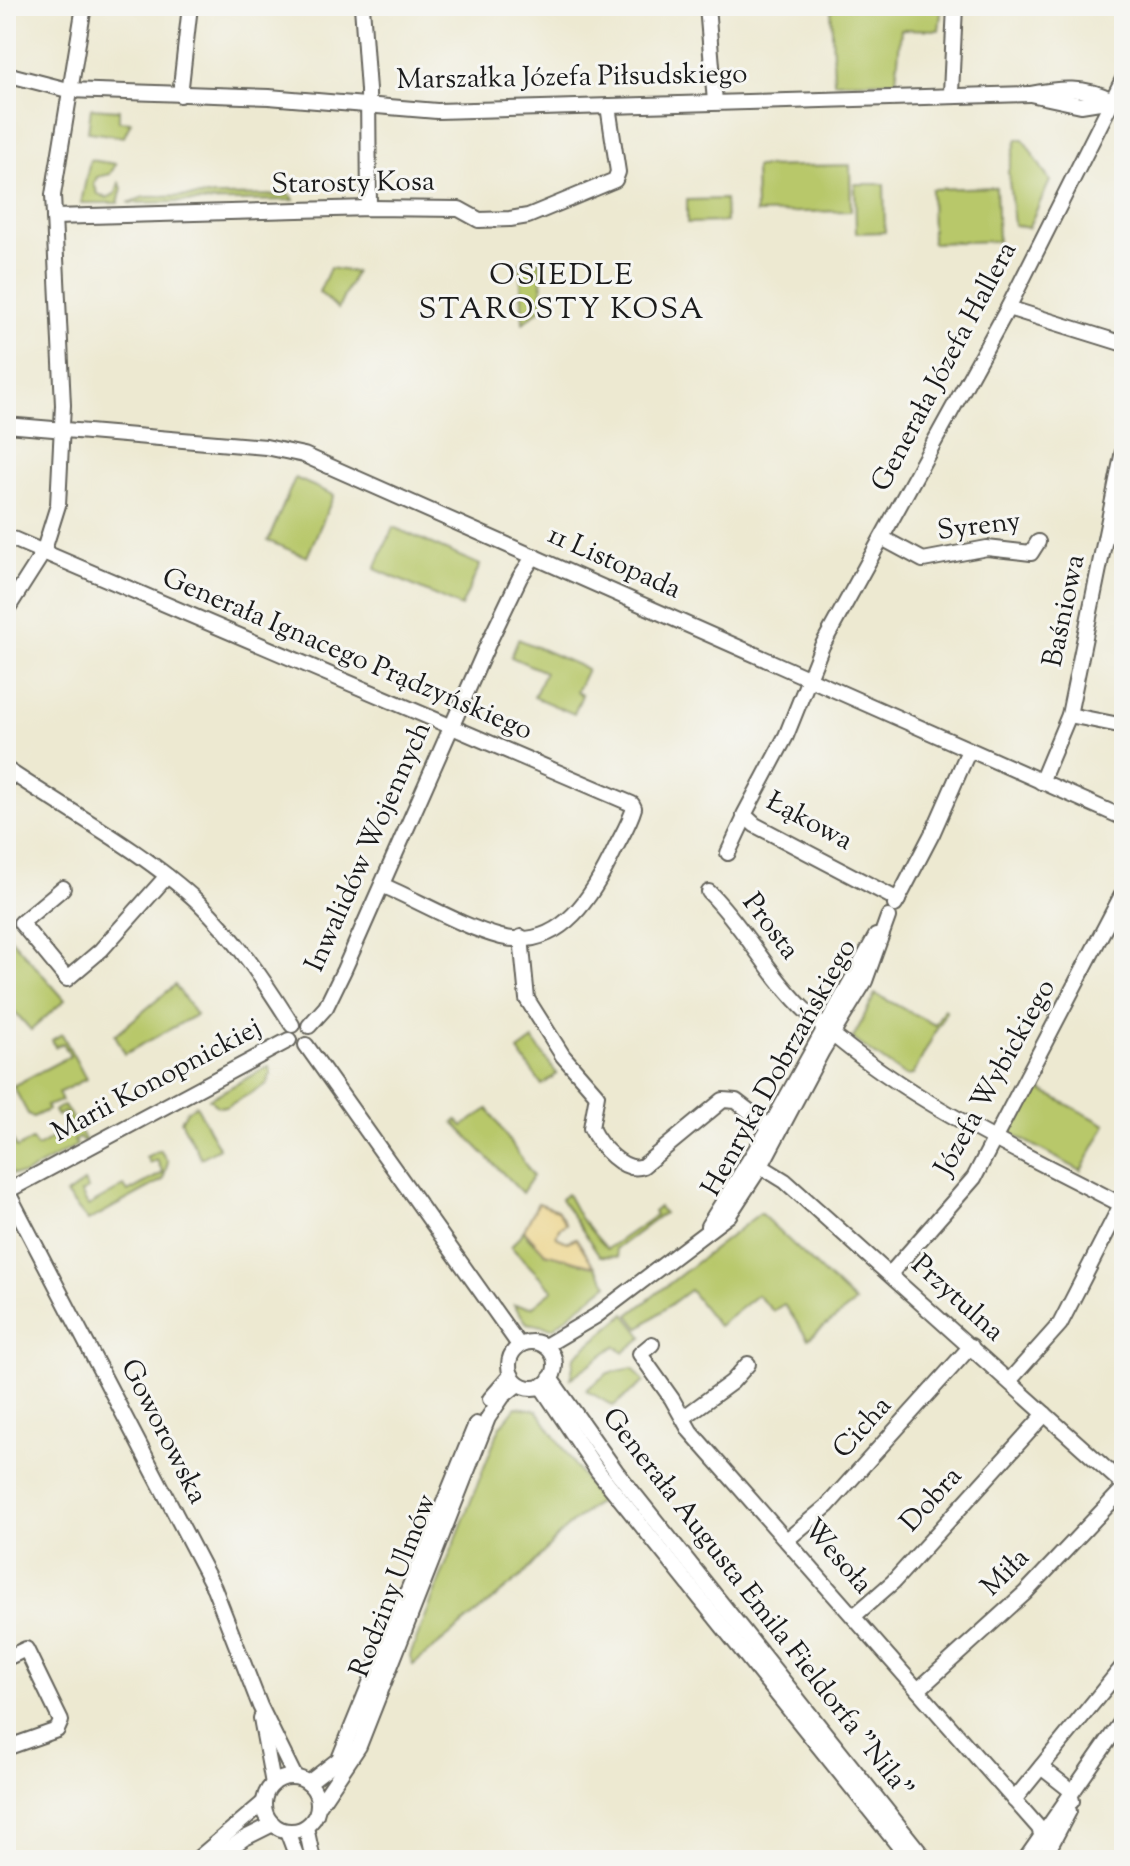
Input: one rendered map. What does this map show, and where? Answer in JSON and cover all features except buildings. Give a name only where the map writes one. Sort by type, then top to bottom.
[{"type":"street","points":[[6,611],[43,553],[58,505],[63,431],[55,175],[84,6]]},
{"type":"street","points":[[180,95],[190,6]]},
{"type":"street","points":[[362,6],[369,208]]},
{"type":"street","points":[[707,6],[715,102]]},
{"type":"street","points":[[951,93],[955,6]]},
{"type":"street","name":"Marszałka Józefa Piłsudskiego","points":[[6,74],[68,90],[437,111],[951,93],[1030,94],[1085,89],[1112,100]]},
{"type":"street","name":"Generała Józefa Hallera","points":[[809,680],[822,646],[1008,308],[1124,77]]},
{"type":"street","name":"Marszałka Józefa Piłsudskiego","points":[[1030,94],[1081,105],[1112,100]]},
{"type":"street","points":[[1081,105],[1094,135]]},
{"type":"street","name":"Starosty Kosa","points":[[54,217],[369,208],[459,209],[479,220],[517,219],[611,183],[618,172],[608,106]]},
{"type":"street","points":[[1008,308],[1124,344]]},
{"type":"street","name":"11 Listopada","points":[[6,425],[296,453],[1124,818]]},
{"type":"street","name":"Baśniowa","points":[[1041,782],[1069,715],[1124,446]]},
{"type":"street","name":"Generała Ignacego Prądzyńskiego","points":[[6,536],[632,804],[633,813],[586,903],[554,928],[521,937]]},
{"type":"street","name":"Syreny","points":[[882,538],[923,560],[987,548],[1031,553],[1038,542]]},
{"type":"street","name":"Inwalidów Wojennych","points":[[309,1026],[326,1007],[520,577],[534,556]]},
{"type":"street","name":"Łąkowa","points":[[809,680],[744,819],[898,900]]},
{"type":"street","points":[[1069,715],[1124,726]]},
{"type":"street","name":"Henryka Dobrzańskiego","points":[[545,1346],[596,1316],[729,1215],[770,1127],[829,1031],[898,900],[933,832],[969,750]]},
{"type":"street","points":[[6,769],[167,876],[225,930],[296,1046],[306,1045]]},
{"type":"street","points":[[728,853],[744,819]]},
{"type":"street","points":[[63,888],[21,923],[67,979],[101,950],[167,876]]},
{"type":"street","points":[[382,885],[496,936],[521,937],[523,986],[527,999],[563,1056],[597,1095],[591,1128],[626,1167],[634,1169],[643,1166],[723,1100],[736,1101],[770,1127]]},
{"type":"street","name":"Józefa Wybickiego","points":[[890,1274],[964,1192],[996,1139],[1124,891]]},
{"type":"street","name":"Prosta","points":[[709,892],[784,989],[829,1031],[924,1100],[1123,1203]]},
{"type":"street","points":[[290,1032],[299,1022],[309,1026],[312,1036],[306,1045]]},
{"type":"street","name":"Henryka Dobrzańskiego","points":[[755,1163],[822,1051],[829,1031]]},
{"type":"street","name":"Marii Konopnickiej","points":[[7,1190],[290,1032]]},
{"type":"street","points":[[306,1045],[519,1345]]},
{"type":"street","name":"Przytulna","points":[[755,1163],[785,1181],[1124,1486]]},
{"type":"street","name":"Goworowska","points":[[7,1190],[214,1588],[260,1706],[301,1780]]},
{"type":"street","points":[[1009,1381],[1060,1324],[1123,1203]]},
{"type":"street","name":"Henryka Dobrzańskiego","points":[[555,1361],[596,1316]]},
{"type":"street","points":[[532,1342],[545,1346],[555,1361],[546,1382],[529,1388],[514,1379],[510,1355],[519,1345],[532,1342]]},
{"type":"street","name":"Wesoła","points":[[652,1344],[640,1354],[690,1431],[1039,1828],[1042,1837]]},
{"type":"street","name":"Cicha","points":[[788,1539],[827,1506],[971,1346]]},
{"type":"street","points":[[683,1418],[732,1382],[748,1364]]},
{"type":"street","name":"Rodziny Ulmów","points":[[301,1780],[339,1759],[465,1447],[493,1394],[514,1379]]},
{"type":"street","name":"Rodziny Ulmów","points":[[318,1807],[359,1746],[488,1418],[514,1379]]},
{"type":"street","name":"Generała Augusta Emila Fieldorfa \"Nila\"","points":[[546,1382],[597,1470],[910,1860]]},
{"type":"street","name":"Generała Augusta Emila Fieldorfa \"Nila\"","points":[[546,1382],[926,1860]]},
{"type":"street","name":"Dobra","points":[[854,1616],[893,1582],[1045,1414]]},
{"type":"street","name":"Miła","points":[[918,1690],[1025,1593],[1124,1486]]},
{"type":"street","points":[[6,1748],[57,1730],[61,1721],[26,1649],[11,1656]]},
{"type":"street","points":[[1014,1800],[1124,1665]]},
{"type":"street","name":"Goworowska","points":[[260,1706],[273,1784]]},
{"type":"street","points":[[1043,1860],[1072,1800],[1124,1718]]},
{"type":"street","points":[[1041,1767],[1072,1800]]},
{"type":"street","points":[[196,1860],[264,1802],[273,1784],[283,1778],[301,1780],[316,1793],[318,1807],[306,1827],[313,1860]]},
{"type":"street","points":[[1025,1860],[1072,1800]]},
{"type":"street","points":[[264,1802],[273,1824],[287,1831],[306,1827]]},
{"type":"street","points":[[214,1860],[243,1839],[273,1824]]},
{"type":"street","points":[[287,1831],[298,1860]]},
{"type":"green space","points":[[831,6],[942,6],[939,30],[901,29],[896,81],[834,82]]},
{"type":"green space","points":[[91,108],[119,110],[119,121],[131,122],[124,137],[88,132]]},
{"type":"green space","points":[[1017,139],[1023,139],[1050,181],[1028,228],[1014,225],[1008,171]]},
{"type":"green space","points":[[90,160],[116,164],[110,174],[97,177],[94,184],[98,194],[107,198],[116,193],[119,183],[122,188],[118,203],[81,203]]},
{"type":"green space","points":[[850,165],[851,211],[756,213],[755,167]]},
{"type":"green space","points":[[855,184],[884,184],[885,232],[856,233]]},
{"type":"green space","points":[[996,187],[998,241],[932,243],[931,189]]},
{"type":"green space","points":[[291,195],[294,200],[128,203],[144,197]]},
{"type":"green space","points":[[725,199],[726,222],[687,223],[687,200]]},
{"type":"green space","points":[[540,261],[543,307],[523,323],[520,262]]},
{"type":"green space","points":[[330,268],[355,272],[338,309],[319,292]]},
{"type":"green space","points":[[295,478],[334,495],[307,557],[268,541]]},
{"type":"green space","points":[[393,527],[480,565],[461,607],[375,569]]},
{"type":"green space","points":[[518,639],[587,669],[576,692],[582,695],[574,714],[534,697],[545,672],[511,657]]},
{"type":"green space","points":[[6,933],[65,1000],[31,1030],[6,1002]]},
{"type":"green space","points":[[175,985],[196,1015],[125,1054],[115,1035]]},
{"type":"green space","points":[[875,994],[935,1025],[944,1009],[946,1011],[913,1075],[905,1076],[853,1039]]},
{"type":"green space","points":[[62,1034],[86,1079],[58,1093],[62,1101],[46,1106],[48,1110],[33,1117],[28,1114],[13,1086],[70,1056],[63,1043],[55,1047],[52,1040]]},
{"type":"green space","points":[[533,1040],[557,1074],[542,1085],[518,1051]]},
{"type":"green space","points":[[269,1066],[271,1072],[267,1084],[226,1107],[217,1106],[209,1099]]},
{"type":"green space","points":[[1033,1086],[1106,1125],[1081,1171],[1010,1133]]},
{"type":"green space","points":[[64,1105],[86,1141],[79,1138],[74,1141],[77,1145],[23,1175],[12,1174],[6,1164],[6,1129],[17,1148],[32,1140],[37,1147],[71,1127],[64,1112],[57,1116],[54,1111]]},
{"type":"green space","points":[[196,1105],[219,1148],[201,1158],[181,1121],[187,1111]]},
{"type":"green space","points":[[488,1109],[533,1176],[522,1193],[454,1123],[457,1120],[463,1126]]},
{"type":"green space","points":[[160,1150],[168,1162],[163,1180],[88,1221],[66,1195],[84,1182],[88,1189],[81,1193],[88,1206],[124,1186],[128,1192],[163,1173],[157,1160],[150,1163],[146,1157]]},
{"type":"green space","points":[[567,1194],[580,1218],[607,1249],[655,1216],[653,1212],[659,1207],[664,1213],[616,1249],[618,1257],[600,1256],[561,1199]]},
{"type":"green space","points":[[760,1213],[855,1303],[808,1339],[784,1304],[773,1311],[757,1295],[718,1326],[690,1290],[639,1328],[629,1315]]},
{"type":"green space","points":[[524,1230],[544,1249],[566,1259],[594,1265],[608,1284],[553,1328],[527,1323],[514,1305],[532,1307],[553,1290],[511,1247]]},
{"type":"green space","points":[[625,1314],[643,1337],[624,1352],[615,1346],[571,1378],[574,1357]]},
{"type":"green space","points":[[633,1368],[644,1382],[613,1406],[586,1390],[608,1373]]},
{"type":"green space","points":[[516,1407],[537,1410],[599,1501],[564,1530],[522,1576],[413,1665],[410,1656],[500,1427]]},
{"type":"sand","points":[[538,1203],[557,1210],[566,1224],[559,1228],[556,1237],[567,1242],[576,1238],[594,1266],[545,1253],[524,1230]]},
{"type":"district","name":"OSIEDLE STAROSTY KOSA","points":[[562,293]]}]
